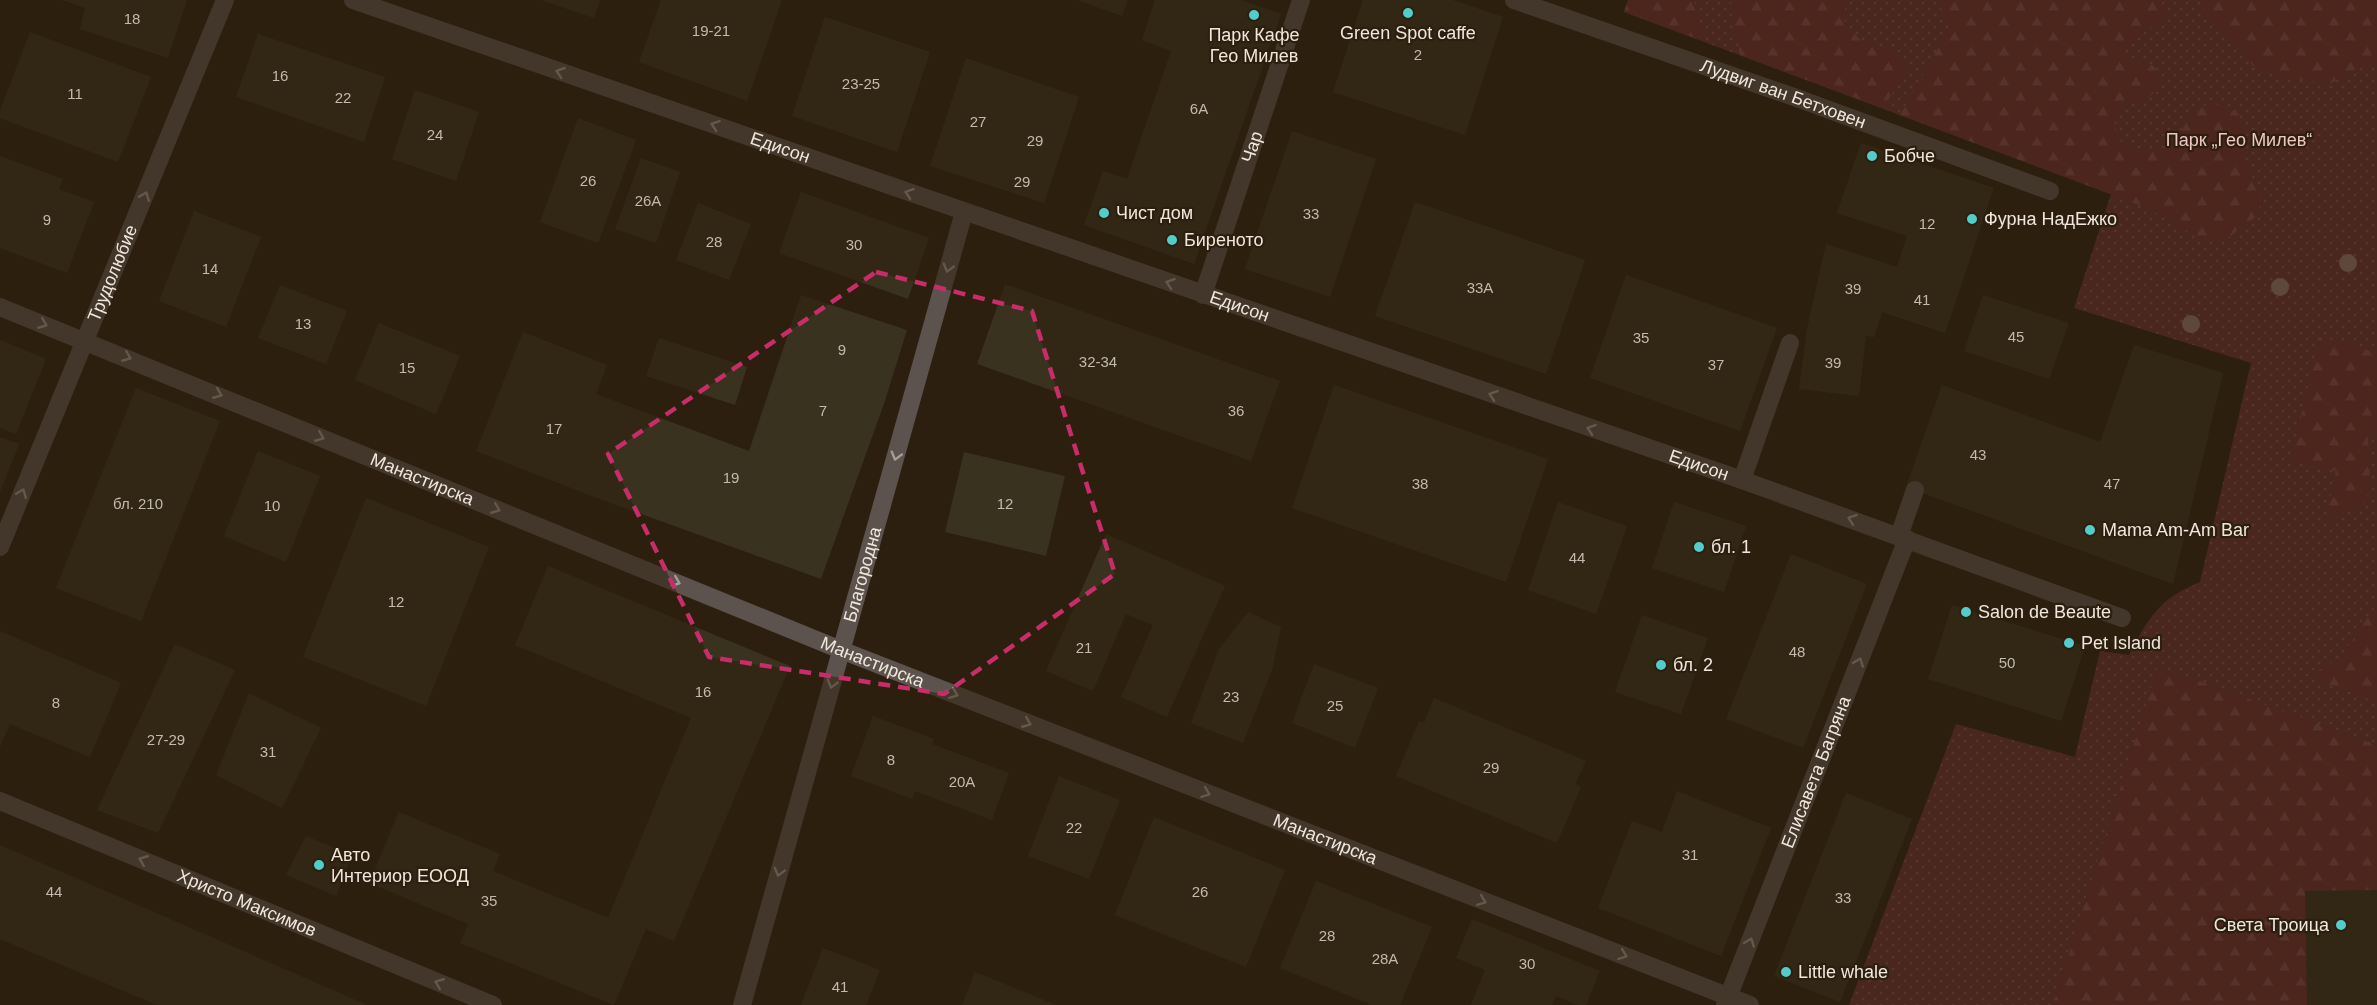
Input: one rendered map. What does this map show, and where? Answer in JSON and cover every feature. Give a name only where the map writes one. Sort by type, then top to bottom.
[{"type":"street","name":"Трудолюбие","points":[[0,547],[225,0]]},
{"type":"street","name":"Едисон","points":[[353,0],[1742,480],[2122,618]]},
{"type":"street","name":"Чар","points":[[1203,295],[1301,0]]},
{"type":"street","name":"Лудвиг ван Бетховен","points":[[1514,0],[1794,96],[2050,192]]},
{"type":"street","name":"Благородна","points":[[742,1005],[964,212]]},
{"type":"street","name":"Манастирска","points":[[0,307],[86,340],[841,650],[1726,1001],[1750,1005]]},
{"type":"street","points":[[1742,480],[1790,343]]},
{"type":"street","name":"Елисавета Багряна","points":[[1726,1001],[1903,537],[1915,490]]},
{"type":"street","name":"Христо Максимов","points":[[0,801],[493,1005]]},
{"type":"highlighted area","points":[[876,272],[1032,311],[1115,574],[944,694],[709,657],[608,454]]},
{"type":"green space","name":"Парк „Гео Милев“","points":[[1628,0],[2377,0],[2377,745],[2158,667],[2053,1005],[1849,1005],[1956,724],[2075,757],[2100,651],[2129,655],[2149,620],[2157,611],[2174,595],[2200,582],[2251,363],[2074,308],[2111,194],[1624,12]]},
{"type":"green space","points":[[1628,0],[1694,0],[1706,42],[1624,12]]},
{"type":"green space","points":[[1732,0],[1847,0],[1843,19],[1859,39],[1894,52],[1909,69],[1882,108],[1740,55],[1730,7]]},
{"type":"green space","points":[[1938,0],[2160,0],[2170,17],[2146,30],[2125,50],[2132,61],[2154,66],[2160,83],[2147,101],[2126,101],[2113,117],[2119,140],[2139,152],[2172,148],[2189,118],[2210,102],[2237,112],[2247,129],[2243,157],[2259,192],[2258,215],[2221,243],[2197,237],[2150,209],[1900,115],[1949,29]]},
{"type":"green space","points":[[2200,0],[2377,0],[2377,66],[2356,69],[2330,84],[2289,78],[2253,66],[2205,12]]},
{"type":"green space","points":[[2319,337],[2356,345],[2377,355],[2377,427],[2368,439],[2370,490],[2363,504],[2325,523],[2336,471],[2291,461]]},
{"type":"green space","points":[[2377,604],[2377,702],[2307,677],[2341,657]]},
{"type":"green space","points":[[2158,666],[2377,745],[2377,1005],[2053,1005]]},
{"type":"building","points":[[62,0],[187,0],[168,58],[80,29],[85,8]]},
{"type":"building","points":[[541,0],[600,0],[594,18]]},
{"type":"building","points":[[661,0],[782,0],[747,101],[639,62]]},
{"type":"building","points":[[1077,0],[1128,0],[1122,16]]},
{"type":"building","points":[[1155,0],[1241,0],[1281,14],[1194,264],[1084,225],[1103,171],[1127,179],[1171,51],[1142,40]]},
{"type":"building","points":[[1363,0],[1453,0],[1503,17],[1465,135],[1333,92]]},
{"type":"building","points":[[825,17],[930,52],[897,152],[792,116]]},
{"type":"building","points":[[30,32],[151,77],[118,162],[0,118],[0,111]]},
{"type":"building","points":[[258,34],[385,77],[364,142],[236,97]]},
{"type":"building","points":[[966,58],[1079,97],[1044,203],[930,166]]},
{"type":"building","points":[[415,90],[479,112],[456,181],[392,159]]},
{"type":"building","points":[[578,118],[636,140],[598,243],[540,222]]},
{"type":"building","points":[[1292,131],[1376,159],[1330,297],[1245,269]]},
{"type":"building","points":[[1861,143],[1994,188],[1945,333],[1882,312],[1874,337],[1866,336],[1859,396],[1799,389],[1807,329],[1826,244],[1897,267],[1907,236],[1837,213]]},
{"type":"building","points":[[0,156],[63,179],[59,189],[94,202],[67,273],[0,248]]},
{"type":"building","points":[[641,158],[680,172],[656,243],[615,229]]},
{"type":"building","points":[[801,192],[929,238],[908,299],[779,253]]},
{"type":"building","points":[[1415,202],[1585,260],[1546,374],[1375,316]]},
{"type":"building","points":[[698,203],[751,224],[729,280],[676,260]]},
{"type":"building","points":[[194,211],[261,237],[226,327],[159,301]]},
{"type":"building","points":[[1626,275],[1777,328],[1740,431],[1590,378]]},
{"type":"building","points":[[1005,284],[1280,381],[1251,461],[977,364]]},
{"type":"building","points":[[280,285],[347,311],[326,364],[258,338]]},
{"type":"building","points":[[801,295],[907,330],[885,401],[821,579],[597,498],[476,451],[523,332],[607,365],[596,394],[749,451]]},
{"type":"building","points":[[1983,295],[2069,323],[2049,379],[1964,351]]},
{"type":"building","points":[[379,323],[460,356],[436,414],[355,380]]},
{"type":"building","points":[[659,338],[747,367],[735,405],[646,376]]},
{"type":"building","points":[[0,340],[46,359],[16,434],[0,428]]},
{"type":"building","points":[[2134,345],[2223,373],[2173,584],[1906,487],[1942,385],[2100,442]]},
{"type":"building","points":[[1334,385],[1548,459],[1506,582],[1292,508]]},
{"type":"building","points":[[136,388],[220,421],[141,621],[56,588]]},
{"type":"building","points":[[0,437],[19,444],[0,492]]},
{"type":"building","points":[[258,451],[320,476],[286,562],[224,536]]},
{"type":"building","points":[[964,452],[1065,476],[1046,556],[945,532]]},
{"type":"building","points":[[366,498],[489,547],[426,706],[303,657]]},
{"type":"building","points":[[1558,502],[1627,526],[1596,614],[1528,590]]},
{"type":"building","name":"бл. 1","points":[[1674,502],[1746,526],[1724,592],[1652,568]]},
{"type":"building","points":[[1106,534],[1225,586],[1167,717],[1121,697],[1153,625],[1126,614],[1093,691],[1046,671]]},
{"type":"building","points":[[1791,554],[1867,584],[1803,748],[1726,719]]},
{"type":"building","points":[[548,566],[790,666],[674,941],[646,929],[614,1005],[460,943],[468,924],[369,883],[399,812],[500,854],[493,871],[608,918],[691,718],[515,645]]},
{"type":"building","points":[[1952,605],[2085,646],[2061,721],[1928,679]]},
{"type":"building","points":[[1248,612],[1281,627],[1272,670],[1243,743],[1191,723],[1219,649]]},
{"type":"building","name":"бл. 2","points":[[1642,615],[1708,638],[1681,714],[1615,692]]},
{"type":"building","points":[[0,631],[121,683],[90,757],[10,724],[0,747]]},
{"type":"building","points":[[175,644],[235,670],[158,833],[97,810]]},
{"type":"building","points":[[1314,664],[1378,688],[1355,748],[1292,723]]},
{"type":"building","points":[[249,693],[321,728],[282,808],[216,775]]},
{"type":"building","points":[[1434,698],[1586,761],[1575,784],[1581,787],[1557,843],[1396,776],[1419,721],[1424,723]]},
{"type":"building","points":[[873,716],[934,739],[932,744],[1009,773],[992,820],[915,791],[912,799],[851,776]]},
{"type":"building","points":[[1059,776],[1120,800],[1089,879],[1028,856]]},
{"type":"building","points":[[1677,791],[1771,828],[1721,956],[1598,908],[1632,821],[1662,832]]},
{"type":"building","points":[[1846,793],[1912,819],[1840,1002],[1774,976]]},
{"type":"building","points":[[1154,817],[1285,870],[1246,967],[1115,915]]},
{"type":"building","name":"Авто Интериор ЕООД","points":[[306,836],[352,855],[336,896],[286,875]]},
{"type":"building","points":[[0,845],[367,1005],[157,1005],[0,939]]},
{"type":"building","points":[[1316,881],[1432,927],[1400,1005],[1372,1005],[1280,968]]},
{"type":"building","name":"Света Троица","points":[[2377,890],[2377,1005],[2307,1005],[2305,891]]},
{"type":"building","points":[[1472,919],[1600,971],[1586,1005],[1578,1005],[1556,996],[1552,1005],[1471,1005],[1485,970],[1456,958]]},
{"type":"building","points":[[823,948],[880,970],[866,1005],[801,1005]]},
{"type":"building","points":[[975,972],[1044,1000],[1056,1005],[962,1005]]},
{"type":"place","name":"Green Spot caffe","points":[[1408,13]]},
{"type":"place","name":"Парк Кафе Гео Милев","points":[[1254,15]]},
{"type":"place","name":"Бобче","points":[[1872,156]]},
{"type":"place","name":"Чист дом","points":[[1104,213]]},
{"type":"place","name":"Фурна НадЕжко","points":[[1972,219]]},
{"type":"place","name":"Биреното","points":[[1172,240]]},
{"type":"place","name":"Mama Am-Am Bar","points":[[2090,530]]},
{"type":"place","name":"бл. 1","points":[[1699,547]]},
{"type":"place","name":"Salon de Beaute","points":[[1966,612]]},
{"type":"place","name":"Pet Island","points":[[2069,643]]},
{"type":"place","name":"бл. 2","points":[[1661,665]]},
{"type":"place","name":"Авто Интериор ЕООД","points":[[319,865]]},
{"type":"place","name":"Света Троица","points":[[2341,925]]},
{"type":"place","name":"Little whale","points":[[1786,972]]}]
